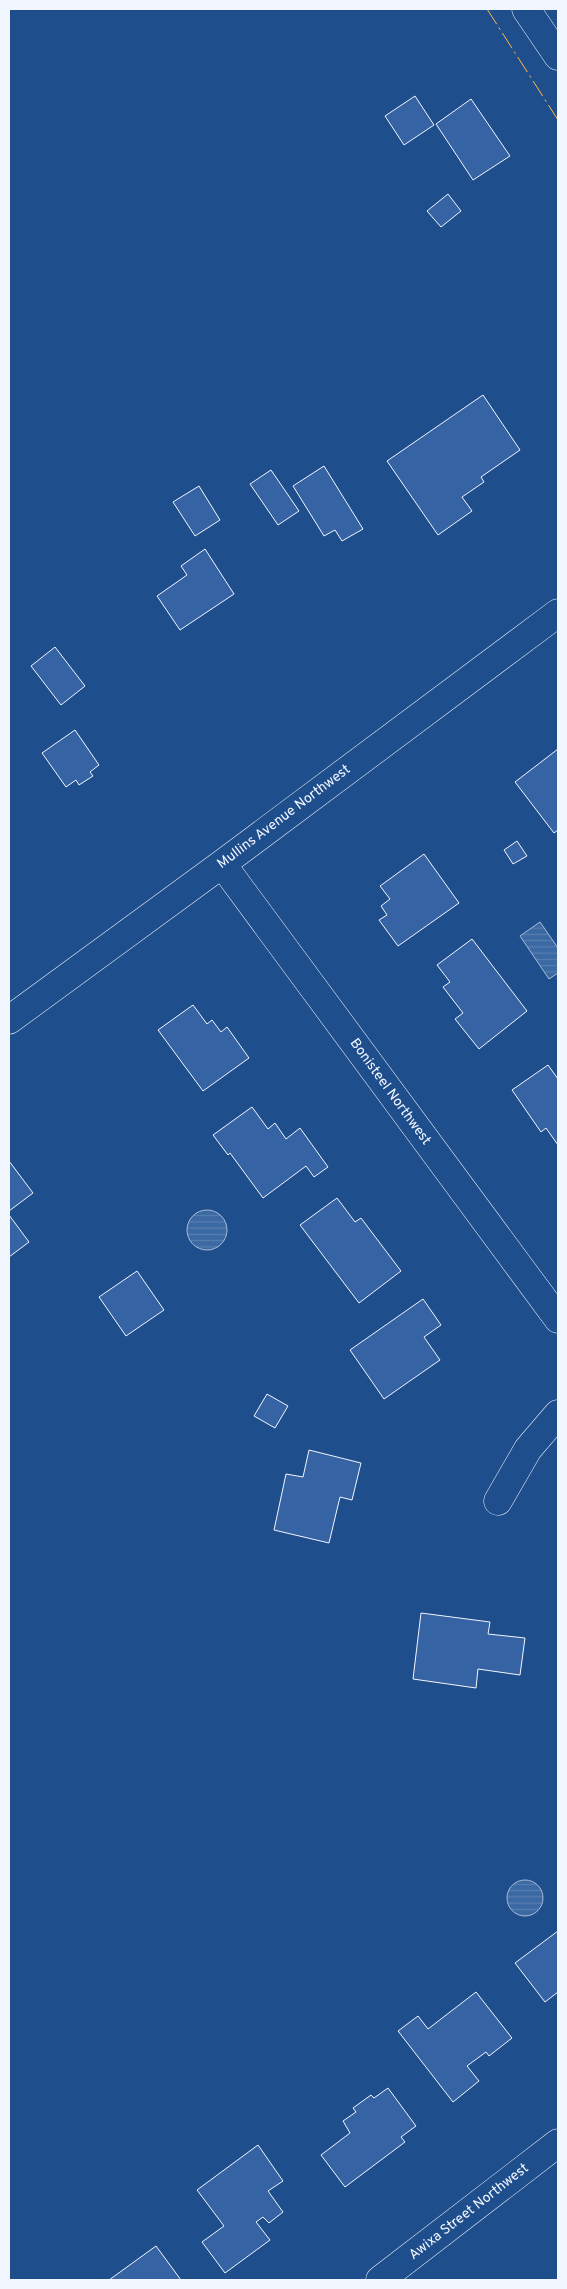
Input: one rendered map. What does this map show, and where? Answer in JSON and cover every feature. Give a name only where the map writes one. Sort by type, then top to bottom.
[{"type":"street","points":[[526,9],[558,56]]},
{"type":"street","name":"Mullins Avenue Northwest","points":[[9,1020],[222,864],[558,613]]},
{"type":"street","name":"Bonisteel Northwest","points":[[222,864],[558,1320]]},
{"type":"street","points":[[498,1501],[528,1449],[558,1414]]},
{"type":"street","name":"Awixa Street Northwest","points":[[380,2280],[558,2143]]},
{"type":"water","points":[[540,922],[558,948],[558,973],[549,979],[520,936]]},
{"type":"water","points":[[207,1210],[221,1216],[227,1230],[221,1244],[207,1250],[193,1244],[187,1230],[193,1216]]},
{"type":"water","points":[[525,1880],[532,1881],[538,1885],[542,1891],[542,1905],[538,1911],[532,1915],[525,1916],[518,1915],[512,1911],[508,1905],[507,1898],[508,1891],[512,1885],[518,1881]]},
{"type":"building","points":[[415,96],[434,125],[404,145],[385,116]]},
{"type":"building","points":[[471,99],[510,156],[473,180],[436,124]]},
{"type":"building","points":[[448,194],[461,211],[441,227],[427,211]]},
{"type":"building","points":[[483,395],[520,450],[481,477],[484,482],[462,497],[472,511],[438,535],[387,461]]},
{"type":"building","points":[[324,466],[363,529],[342,541],[335,530],[324,536],[293,486]]},
{"type":"building","points":[[271,470],[299,511],[278,525],[250,484]]},
{"type":"building","points":[[199,486],[220,520],[195,536],[173,502]]},
{"type":"building","points":[[205,549],[234,594],[180,630],[157,596],[187,575],[181,566]]},
{"type":"building","points":[[55,647],[85,686],[61,705],[31,666]]},
{"type":"building","points":[[75,730],[99,765],[90,772],[93,776],[79,785],[76,780],[66,787],[42,753]]},
{"type":"building","points":[[558,749],[558,830],[554,833],[515,782]]},
{"type":"building","points":[[517,841],[527,856],[513,864],[504,850]]},
{"type":"building","points":[[424,854],[459,903],[398,946],[379,920],[387,915],[381,906],[390,899],[380,886]]},
{"type":"building","points":[[472,939],[527,1011],[479,1049],[455,1019],[463,1013],[443,987],[450,982],[437,965]]},
{"type":"building","points":[[193,1005],[207,1024],[212,1020],[221,1032],[227,1027],[249,1058],[203,1091],[158,1030]]},
{"type":"building","points":[[548,1065],[558,1079],[558,1145],[546,1128],[541,1132],[512,1090]]},
{"type":"building","points":[[252,1107],[268,1129],[275,1123],[286,1139],[300,1128],[328,1167],[314,1177],[306,1166],[263,1198],[230,1153],[228,1155],[213,1135]]},
{"type":"building","points":[[9,1161],[33,1193],[9,1211]]},
{"type":"building","points":[[337,1198],[355,1222],[361,1218],[401,1271],[359,1303],[300,1225]]},
{"type":"building","points":[[9,1215],[29,1242],[9,1257]]},
{"type":"building","points":[[137,1271],[164,1310],[126,1336],[99,1297]]},
{"type":"building","points":[[423,1299],[441,1325],[424,1337],[440,1360],[384,1399],[350,1350]]},
{"type":"building","points":[[267,1394],[288,1406],[275,1428],[254,1416]]},
{"type":"building","points":[[309,1450],[361,1463],[352,1500],[340,1497],[329,1543],[274,1530],[286,1474],[303,1477]]},
{"type":"building","points":[[421,1613],[490,1622],[488,1634],[525,1638],[520,1675],[478,1669],[476,1688],[413,1679]]},
{"type":"building","points":[[558,1931],[558,1992],[545,2002],[515,1963]]},
{"type":"building","points":[[476,1992],[512,2038],[489,2056],[486,2052],[467,2066],[479,2081],[453,2102],[398,2031],[418,2016],[428,2029]]},
{"type":"building","points":[[388,2088],[416,2126],[401,2137],[405,2142],[345,2187],[321,2155],[350,2133],[343,2121],[356,2112],[353,2108],[371,2095],[374,2098]]},
{"type":"building","points":[[258,2145],[283,2181],[268,2191],[283,2212],[269,2223],[263,2217],[256,2222],[270,2240],[225,2273],[202,2242],[224,2226],[197,2190]]},
{"type":"building","points":[[156,2246],[181,2280],[109,2280]]},
{"type":"power","points":[[487,9],[558,120]]}]
